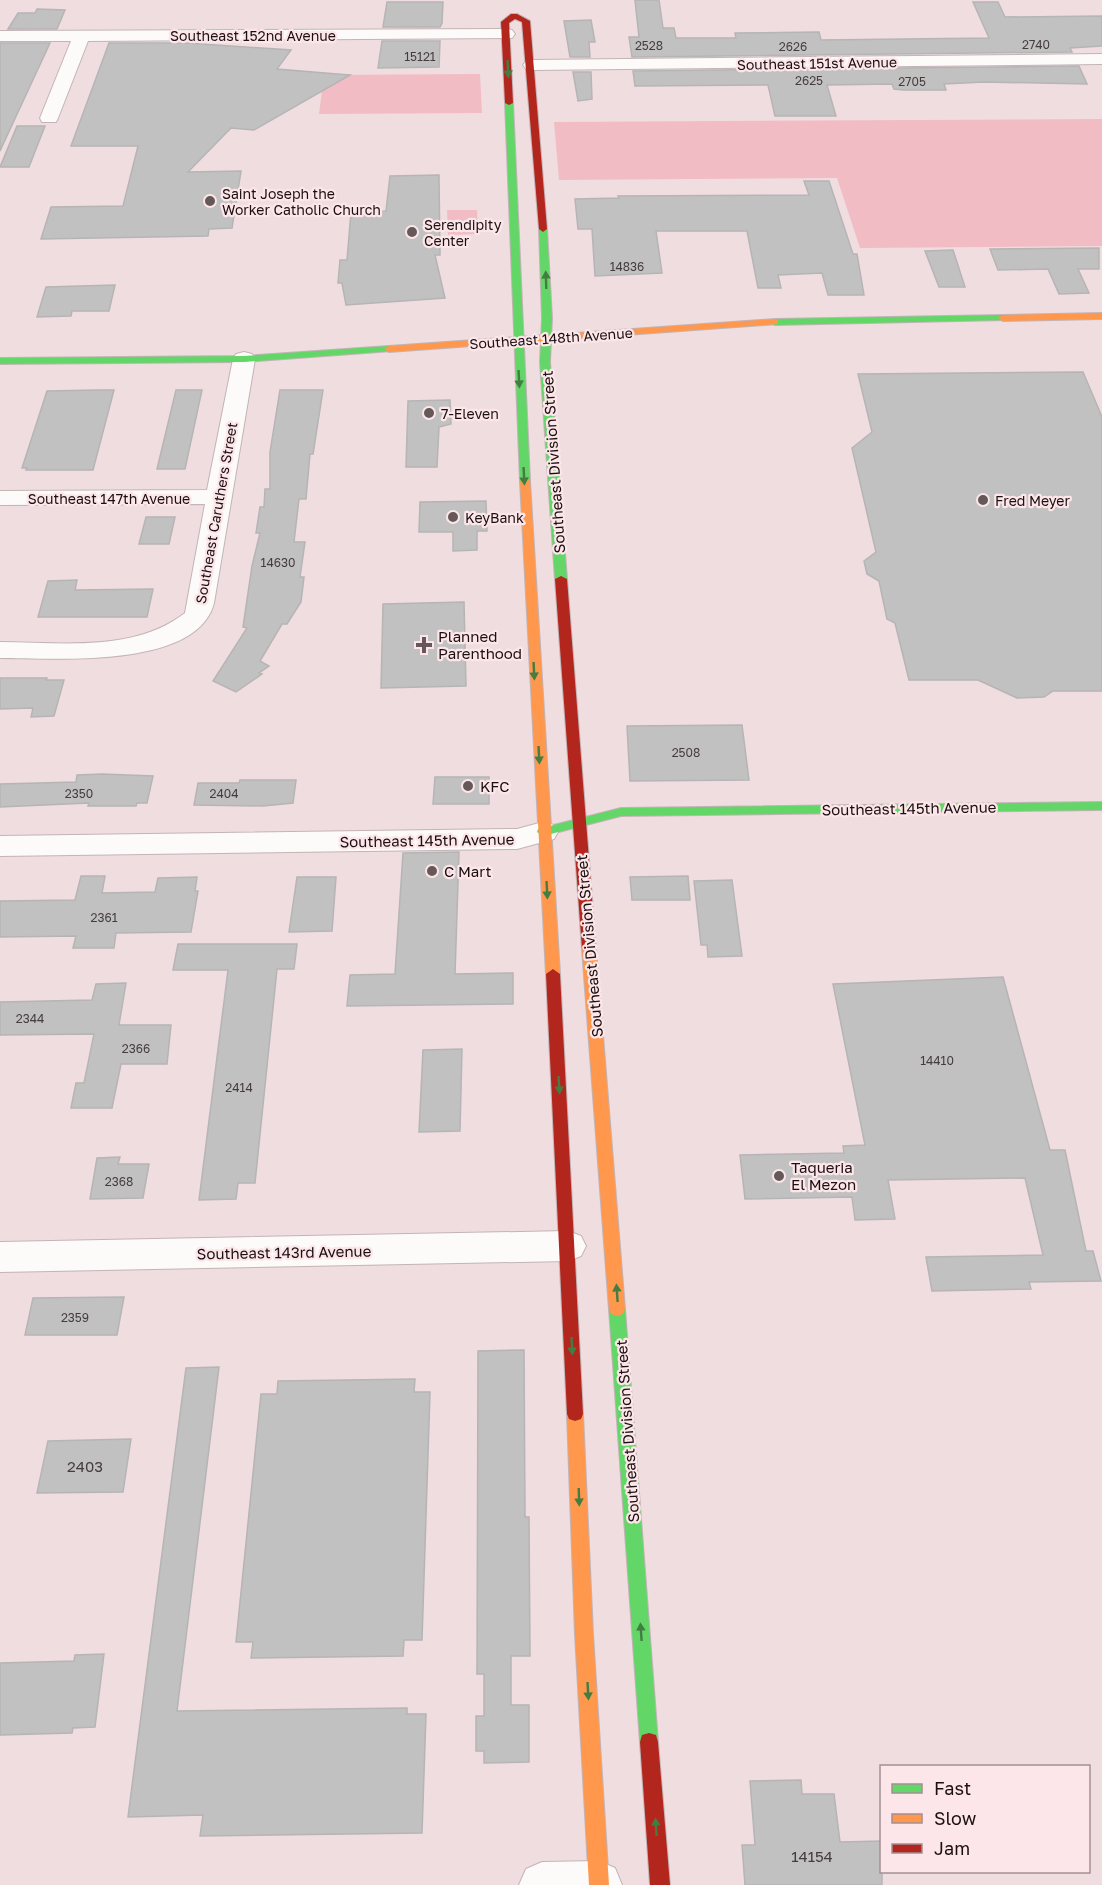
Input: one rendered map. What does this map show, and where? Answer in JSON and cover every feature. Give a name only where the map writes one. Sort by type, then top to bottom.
[{"type":"main road","name":"Southeast Division Street","points":[[510,1],[514,16]]},
{"type":"main road","name":"Southeast Division Street","points":[[514,16],[505,22],[519,340],[543,832],[575,1250],[584,1634],[599,1885]]},
{"type":"main road","name":"Southeast Division Street","points":[[514,16],[526,21],[532,65],[541,186],[545,362],[660,1885]]},
{"type":"main road","points":[[506,34],[530,42]]},
{"type":"main road","name":"Southeast 148th Avenue","points":[[0,362],[244,359],[788,321],[1102,316]]},
{"type":"main road","name":"Southeast 145th Avenue","points":[[543,832],[621,812],[1102,806]]},
{"type":"main road","points":[[602,1305],[622,1372]]},
{"type":"street","name":"Southeast 152nd Avenue","points":[[0,36],[506,34]]},
{"type":"street","points":[[49,118],[81,36]]},
{"type":"street","name":"Southeast 151st Avenue","points":[[532,65],[1102,58]]},
{"type":"street","name":"Southeast Caruthers Street","points":[[0,650],[120,649],[153,643],[171,635],[196,616],[201,601],[244,359]]},
{"type":"street","name":"Southeast 147th Avenue","points":[[0,498],[218,497]]},
{"type":"street","name":"Southeast 145th Avenue","points":[[0,846],[518,839],[543,832]]},
{"type":"street","name":"Southeast 143rd Avenue","points":[[0,1257],[575,1250]]},
{"type":"street","points":[[542,1885],[599,1885]]},
{"type":"shaded area","points":[[480,74],[482,113],[319,114],[324,75]]},
{"type":"shaded area","points":[[1102,119],[1102,246],[860,248],[837,178],[559,180],[554,122]]},
{"type":"shaded area","points":[[447,210],[477,210],[478,234],[448,235]]},
{"type":"building","points":[[635,0],[659,0],[663,28],[674,28],[676,38],[736,38],[735,33],[819,32],[821,40],[989,38],[973,2],[998,2],[1005,17],[1102,16],[1102,46],[1070,48],[1072,52],[632,57],[629,37],[639,37]]},
{"type":"building","points":[[387,2],[443,2],[442,23],[440,27],[383,27]]},
{"type":"building","points":[[37,9],[65,10],[57,29],[8,29],[18,13],[35,13]]},
{"type":"building","points":[[591,20],[595,42],[589,42],[590,57],[570,57],[564,21]]},
{"type":"building","points":[[382,41],[440,41],[439,67],[378,68]]},
{"type":"building","points":[[0,43],[50,43],[0,151]]},
{"type":"building","points":[[109,43],[187,43],[291,50],[277,69],[350,75],[254,130],[231,128],[188,172],[241,171],[232,228],[209,229],[208,236],[41,239],[51,207],[123,206],[138,146],[71,146]]},
{"type":"building","points":[[1079,66],[1087,84],[984,82],[944,84],[946,90],[894,89],[892,84],[827,85],[836,116],[775,116],[768,85],[635,86],[633,71]]},
{"type":"building","points":[[573,72],[591,72],[592,99],[578,101]]},
{"type":"building","points":[[17,126],[45,126],[29,167],[0,167]]},
{"type":"building","points":[[439,175],[440,255],[435,255],[445,298],[346,305],[342,283],[338,283],[340,260],[347,260],[351,212],[386,211],[390,176]]},
{"type":"building","points":[[804,181],[829,181],[853,254],[857,254],[864,295],[828,295],[822,273],[778,275],[781,288],[758,288],[747,231],[656,231],[662,273],[595,276],[592,229],[578,229],[575,199],[619,198],[618,196],[809,195]]},
{"type":"building","points":[[1099,248],[1099,269],[1078,269],[1089,293],[1059,294],[1048,269],[998,270],[990,249]]},
{"type":"building","points":[[953,250],[965,287],[939,287],[925,251]]},
{"type":"building","points":[[115,285],[109,311],[72,311],[71,316],[37,317],[46,287]]},
{"type":"building","name":"Fred Meyer","points":[[1083,372],[1102,417],[1102,691],[1053,691],[1044,697],[1017,698],[978,680],[909,680],[895,623],[887,619],[879,581],[867,574],[864,561],[876,552],[852,448],[872,432],[858,374]]},
{"type":"building","points":[[114,390],[93,470],[26,470],[27,468],[22,468],[47,391]]},
{"type":"building","points":[[176,390],[202,390],[185,469],[157,469]]},
{"type":"building","points":[[280,390],[323,390],[313,454],[310,454],[306,499],[299,499],[294,542],[305,542],[300,577],[304,577],[301,602],[287,624],[282,624],[260,661],[269,666],[259,673],[262,674],[236,692],[213,681],[247,628],[243,627],[252,566],[260,533],[256,533],[260,507],[264,507],[265,489],[270,489],[270,452]]},
{"type":"building","points":[[450,400],[451,424],[439,427],[437,467],[406,467],[408,401]]},
{"type":"building","name":"KeyBank","points":[[486,501],[487,531],[477,531],[477,550],[453,551],[453,532],[419,532],[420,502]]},
{"type":"building","points":[[146,517],[175,517],[169,544],[139,544]]},
{"type":"building","points":[[77,580],[75,590],[153,589],[147,617],[38,617],[48,581]]},
{"type":"building","name":"Planned Parenthood","points":[[464,602],[466,686],[381,688],[383,604]]},
{"type":"building","points":[[0,678],[64,680],[54,716],[31,717],[33,708],[0,709]]},
{"type":"building","points":[[742,725],[749,780],[630,781],[627,726]]},
{"type":"building","points":[[77,775],[153,776],[147,803],[137,803],[136,806],[88,806],[89,803],[0,807],[0,784],[76,782]]},
{"type":"building","name":"KFC","points":[[435,777],[489,777],[489,804],[433,804]]},
{"type":"building","points":[[240,780],[296,780],[293,803],[263,806],[194,805],[198,783],[239,783]]},
{"type":"building","points":[[459,852],[455,974],[513,973],[513,1004],[347,1006],[350,975],[395,974],[403,853]]},
{"type":"building","points":[[81,876],[105,876],[102,893],[155,892],[158,878],[197,877],[195,891],[198,891],[191,932],[116,933],[114,948],[73,948],[76,936],[0,937],[0,901],[75,900]]},
{"type":"building","points":[[688,876],[690,900],[632,900],[630,877]]},
{"type":"building","points":[[297,877],[336,877],[332,931],[289,932]]},
{"type":"building","points":[[732,880],[742,956],[708,957],[707,945],[701,945],[694,881]]},
{"type":"building","points":[[178,944],[297,944],[294,969],[277,969],[255,1183],[238,1183],[236,1199],[199,1200],[228,970],[173,970]]},
{"type":"building","points":[[1003,977],[1050,1150],[1065,1150],[1086,1251],[1093,1251],[1101,1281],[1029,1282],[1031,1289],[932,1291],[926,1257],[1043,1255],[1025,1178],[888,1180],[895,1219],[855,1220],[852,1197],[745,1199],[740,1155],[844,1153],[843,1146],[865,1145],[833,984]]},
{"type":"building","points":[[126,983],[119,1025],[171,1025],[167,1064],[121,1064],[112,1108],[71,1108],[76,1083],[84,1083],[94,1034],[0,1035],[0,1002],[92,1000],[96,984]]},
{"type":"building","points":[[462,1049],[460,1131],[419,1132],[423,1050]]},
{"type":"building","points":[[120,1157],[118,1164],[149,1164],[143,1198],[90,1199],[97,1158]]},
{"type":"building","points":[[124,1297],[117,1335],[25,1335],[33,1298]]},
{"type":"building","points":[[524,1350],[525,1517],[529,1517],[530,1656],[511,1656],[511,1705],[529,1705],[529,1762],[484,1763],[484,1751],[476,1751],[476,1716],[484,1716],[484,1674],[477,1674],[478,1351]]},
{"type":"building","points":[[219,1367],[177,1711],[407,1708],[407,1714],[426,1714],[422,1833],[200,1836],[203,1815],[128,1817],[186,1368]]},
{"type":"building","points":[[415,1379],[414,1392],[430,1392],[422,1640],[404,1640],[403,1656],[251,1658],[253,1642],[236,1642],[261,1394],[277,1394],[278,1381]]},
{"type":"building","points":[[131,1439],[123,1492],[37,1493],[48,1441]]},
{"type":"building","points":[[104,1654],[95,1727],[73,1728],[72,1733],[0,1735],[0,1663],[74,1661],[75,1655]]},
{"type":"building","points":[[801,1780],[802,1794],[834,1794],[840,1842],[880,1841],[882,1885],[745,1885],[742,1845],[755,1845],[750,1781]]},
{"type":"traffic: fast","points":[[509,103],[525,481]]},
{"type":"traffic: fast","points":[[543,229],[547,318],[545,362],[561,579]]},
{"type":"traffic: fast","points":[[775,322],[1003,318]]},
{"type":"traffic: fast","points":[[0,361],[244,359],[389,349]]},
{"type":"traffic: fast","points":[[543,832],[621,812],[1102,806]]},
{"type":"traffic: fast","points":[[617,1309],[649,1742]]},
{"type":"traffic: slow","points":[[1003,318],[1102,316]]},
{"type":"traffic: slow","points":[[389,349],[775,322]]},
{"type":"traffic: slow","points":[[525,481],[553,974]]},
{"type":"traffic: slow","points":[[589,949],[617,1309]]},
{"type":"traffic: slow","points":[[575,1414],[584,1634],[599,1885]]},
{"type":"traffic: jam","points":[[509,103],[505,22],[514,16],[526,21],[543,229]]},
{"type":"traffic: jam","points":[[561,579],[589,949]]},
{"type":"traffic: jam","points":[[553,974],[575,1414]]},
{"type":"traffic: jam","points":[[649,1742],[660,1885]]},
{"type":"place","name":"Saint Joseph the Worker Catholic Church","points":[[210,201]]},
{"type":"place","name":"Serendipity Center","points":[[412,232]]},
{"type":"place","name":"7-Eleven","points":[[429,413]]},
{"type":"place","name":"Fred Meyer","points":[[983,500]]},
{"type":"place","name":"KeyBank","points":[[453,517]]},
{"type":"place","name":"Planned Parenthood","points":[[424,645]]},
{"type":"place","name":"KFC","points":[[468,786]]},
{"type":"place","name":"C Mart","points":[[432,871]]},
{"type":"place","name":"Taqueria El Mezon","points":[[779,1176]]}]
